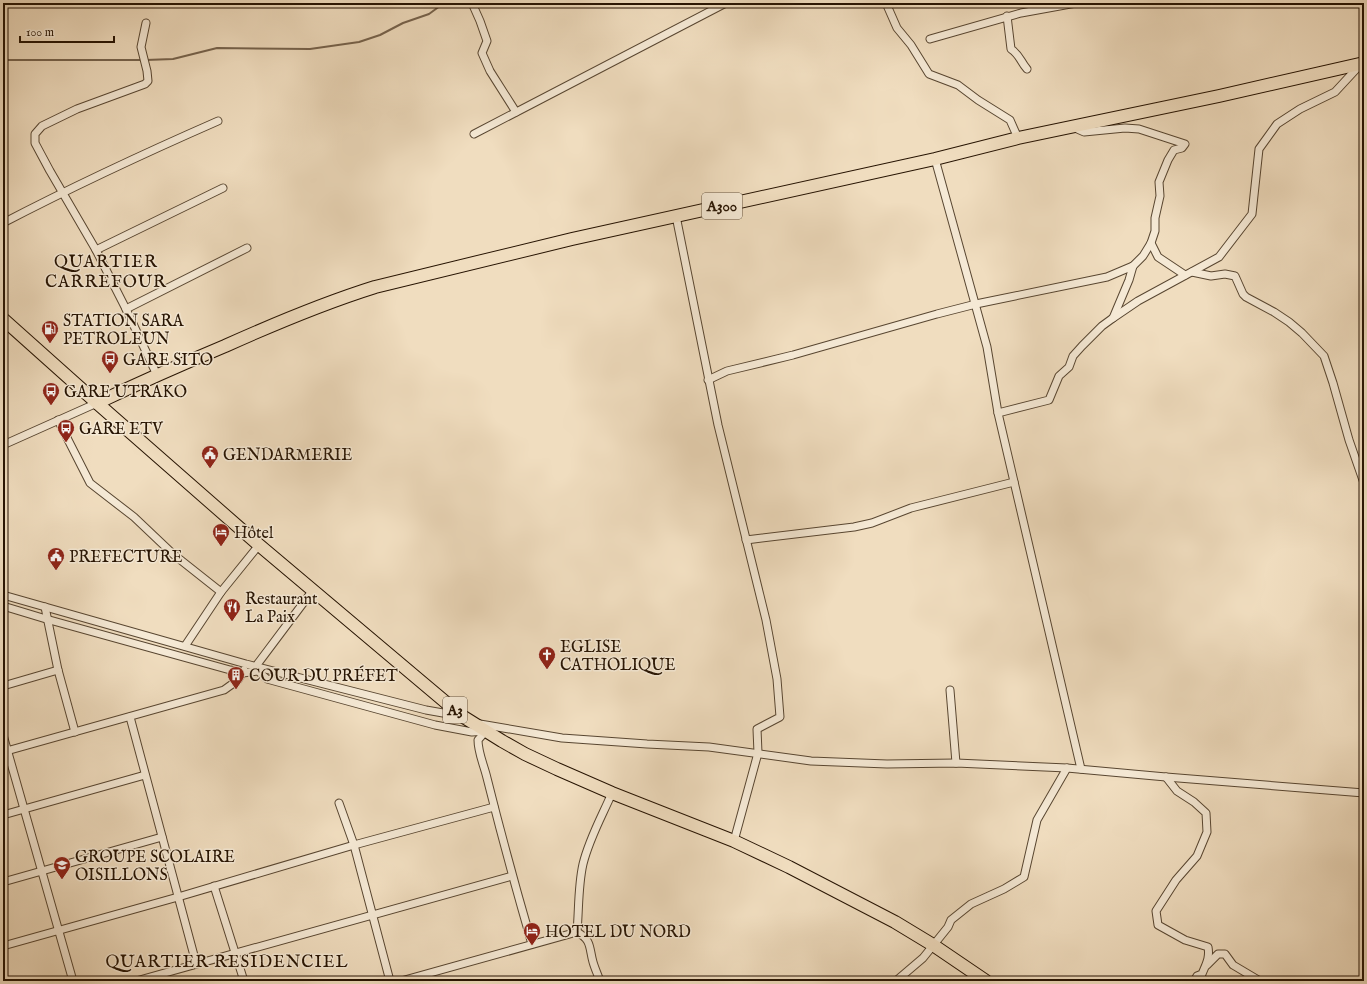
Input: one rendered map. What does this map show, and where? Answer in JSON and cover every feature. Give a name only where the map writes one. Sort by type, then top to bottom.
[{"type":"highway","name":"A300","points":[[97,403],[157,374],[288,318],[346,296],[375,287],[535,247],[935,159],[1018,138],[1219,96],[1363,63]]},
{"type":"highway","name":"A3","points":[[3,319],[259,545],[467,719],[525,754],[612,793],[734,841],[789,867],[895,922],[933,945],[986,981]]},
{"type":"street","points":[[472,3],[487,41],[482,53],[490,71],[516,112]]},
{"type":"street","points":[[474,134],[726,3]]},
{"type":"street","points":[[886,3],[897,28],[911,45],[929,74],[958,85],[978,100],[1010,120],[1018,138]]},
{"type":"street","points":[[1021,13],[1029,6],[1030,3]]},
{"type":"street","points":[[930,39],[1007,16],[1076,3]]},
{"type":"street","points":[[1007,16],[1011,49],[1018,54],[1022,63],[1027,69]]},
{"type":"street","points":[[146,22],[141,47],[148,81],[144,84],[77,109],[42,126],[35,134],[36,143],[50,171],[96,250],[157,374]]},
{"type":"street","points":[[998,413],[1049,400],[1059,376],[1069,366],[1073,356],[1102,326],[1138,301],[1219,257],[1252,214],[1259,149],[1277,124],[1300,109],[1335,92],[1363,63]]},
{"type":"street","points":[[3,223],[62,192],[125,162],[218,121]]},
{"type":"street","points":[[708,380],[726,371],[793,355],[976,304],[1108,277],[1132,266],[1143,256],[1151,243],[1155,231],[1155,218],[1160,196],[1159,182],[1168,160],[1174,150],[1182,148],[1186,144],[1139,129],[1125,128],[1084,132],[1072,127]]},
{"type":"street","points":[[935,159],[987,347],[998,413],[1081,769]]},
{"type":"street","points":[[96,250],[223,188]]},
{"type":"street","points":[[676,216],[708,380],[766,620],[777,679],[780,717],[757,729],[758,753],[734,841]]},
{"type":"street","points":[[1151,243],[1158,257],[1188,274],[1211,276],[1225,274],[1235,276],[1243,294],[1246,297],[1289,322],[1324,356],[1333,382],[1349,440],[1364,483]]},
{"type":"street","points":[[126,309],[247,248]]},
{"type":"street","points":[[1113,318],[1129,280],[1132,266]]},
{"type":"street","points":[[3,445],[97,403]]},
{"type":"street","points":[[58,420],[90,483],[134,517],[173,554],[221,592]]},
{"type":"street","points":[[746,540],[854,527],[872,523],[911,508],[1014,482]]},
{"type":"street","points":[[185,646],[221,592],[259,545]]},
{"type":"street","points":[[256,666],[313,590]]},
{"type":"street","points":[[3,596],[246,664],[426,710],[506,729],[562,738],[709,747],[758,753],[788,759],[837,763],[956,763],[1067,768],[1364,793]]},
{"type":"street","points":[[3,606],[243,673],[258,671],[267,679],[435,725],[472,732],[486,731]]},
{"type":"street","points":[[45,607],[46,619],[58,670],[75,732]]},
{"type":"street","points":[[6,751],[224,690],[238,680],[243,673],[246,664]]},
{"type":"street","points":[[3,686],[58,670]]},
{"type":"street","points":[[950,690],[956,763]]},
{"type":"street","points":[[130,717],[196,963]]},
{"type":"street","points":[[486,731],[478,740],[478,746],[488,779],[512,876],[532,944]]},
{"type":"street","points":[[3,735],[6,751],[73,981]]},
{"type":"street","points":[[896,981],[916,964],[948,927],[951,920],[970,904],[1004,889],[1024,876],[1036,820],[1067,768]]},
{"type":"street","points":[[3,815],[145,775]]},
{"type":"street","points":[[1166,777],[1177,791],[1194,802],[1206,813],[1207,832],[1197,856],[1176,880],[1156,911],[1158,925],[1185,940],[1208,947],[1209,955],[1206,965],[1202,974],[1197,976],[1194,981]]},
{"type":"street","points":[[577,932],[580,884],[583,866],[592,838],[612,793]]},
{"type":"street","points":[[339,803],[354,846],[390,981]]},
{"type":"street","points":[[3,946],[58,929],[178,897],[494,807]]},
{"type":"street","points":[[3,882],[162,836]]},
{"type":"street","points":[[136,981],[512,876]]},
{"type":"street","points":[[214,886],[244,981]]},
{"type":"street","points":[[401,981],[577,932],[587,938],[600,981]]},
{"type":"street","points":[[1206,965],[1218,954],[1224,954],[1233,965],[1260,981]]},
{"type":"waterway","points":[[146,60],[173,59],[217,48],[310,49],[359,42],[380,35],[403,23],[429,14],[444,3]]},
{"type":"waterway","points":[[3,60],[142,60]]},
{"type":"place","name":"STATION SARA PETROLEUN","points":[[50,344]]},
{"type":"place","name":"GARE SITO","points":[[110,374]]},
{"type":"place","name":"GARE UTRAKO","points":[[51,406]]},
{"type":"place","name":"GARE ETV","points":[[66,443]]},
{"type":"place","name":"GENDARMERIE","points":[[210,469]]},
{"type":"place","name":"Hôtel","points":[[221,547]]},
{"type":"place","name":"PREFECTURE","points":[[56,571]]},
{"type":"place","name":"Restaurant La Paix","points":[[232,622]]},
{"type":"place","name":"EGLISE CATHOLIQUE","points":[[547,670]]},
{"type":"place","name":"COUR DU PRÉFET","points":[[236,690]]},
{"type":"place","name":"GROUPE SCOLAIRE OISILLONS","points":[[62,880]]},
{"type":"place","name":"HOTEL DU NORD","points":[[532,946]]},
{"type":"district","name":"QUARTIER CARREFOUR","points":[[106,271]]},
{"type":"district","name":"QUARTIER RESIDENCIEL","points":[[227,961]]}]
